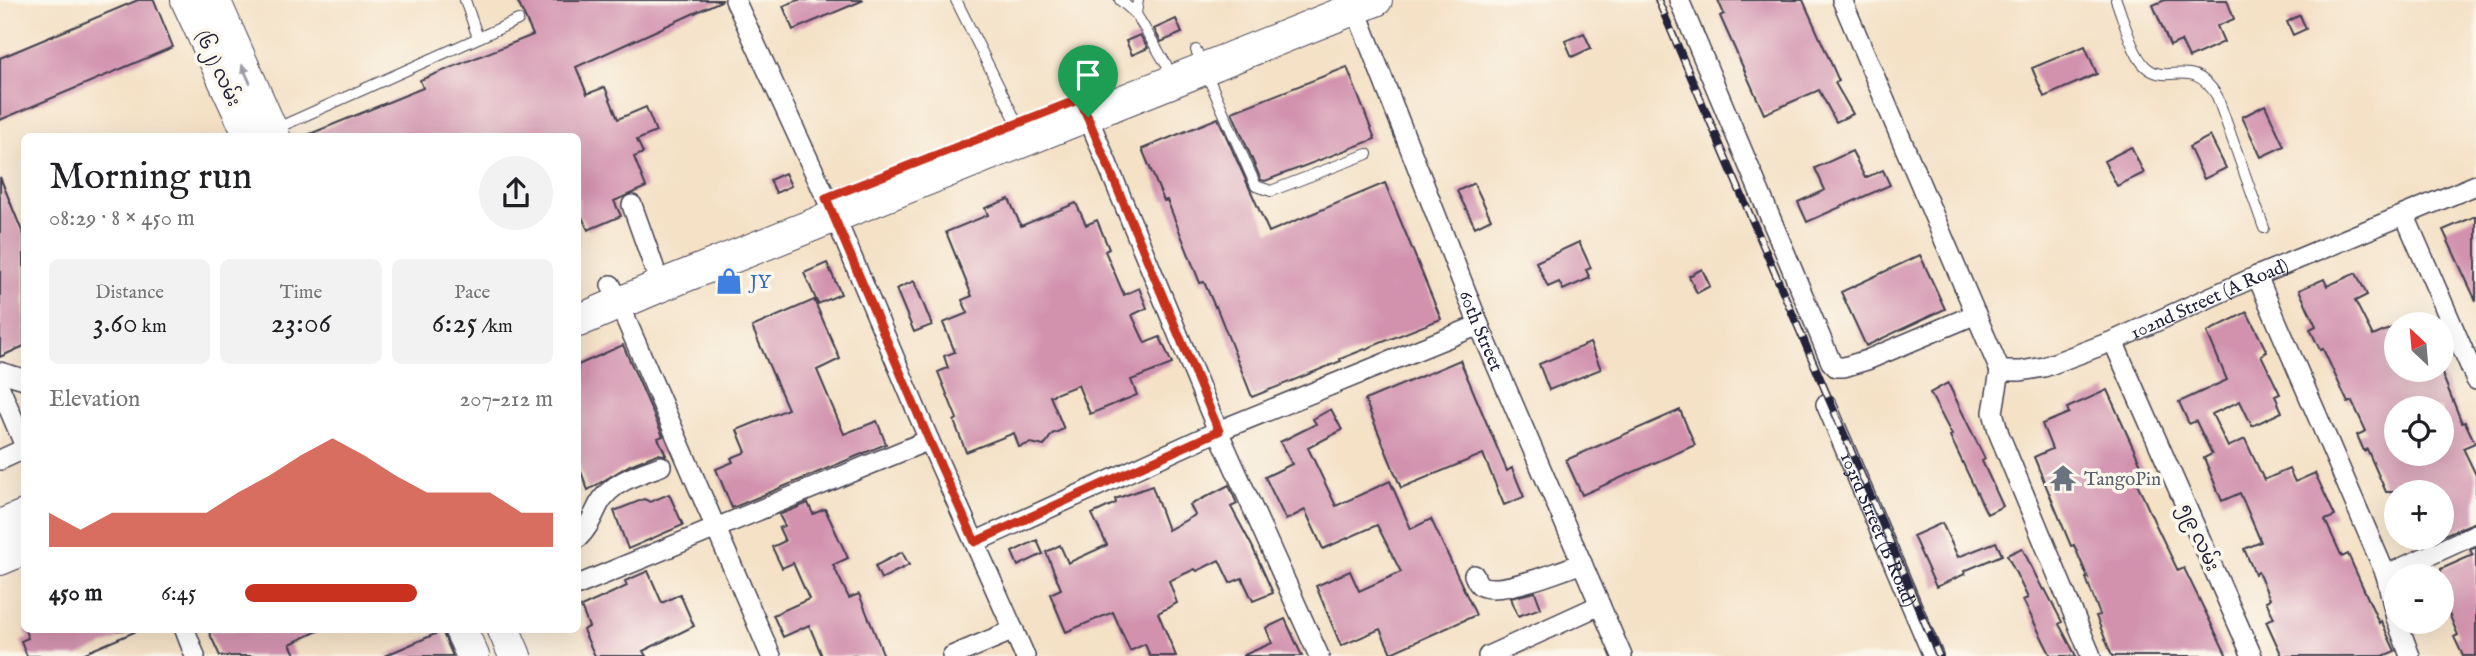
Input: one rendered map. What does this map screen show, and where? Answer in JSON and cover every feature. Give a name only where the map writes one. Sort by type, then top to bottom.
[{"type":"main road","name":"(၆၂) လမ်း","points":[[187,0],[264,133]]},
{"type":"main road","name":"(၆၂) လမ်း","points":[[214,0],[264,133]]},
{"type":"main road","points":[[581,319],[654,267],[831,208],[1018,125],[1084,108],[1166,64],[1201,60],[1325,0]]},
{"type":"main road","points":[[581,298],[615,294],[1201,60],[1361,3]]},
{"type":"main road","points":[[0,526],[21,517]]},
{"type":"main road","points":[[0,559],[21,550]]},
{"type":"main road","points":[[505,633],[515,656]]},
{"type":"street","points":[[735,0],[831,208],[929,440],[1025,656]]},
{"type":"street","points":[[1679,0],[1831,362],[1836,367],[1844,367],[1867,360],[1976,314]]},
{"type":"street","points":[[1842,0],[2000,371],[1993,412],[1999,434],[2091,656]]},
{"type":"street","name":"60th Street","points":[[1361,3],[1479,325],[1622,656]]},
{"type":"street","points":[[1084,108],[1219,431],[1319,656]]},
{"type":"street","name":"102nd Street (A Road)","points":[[2000,371],[2044,368],[2113,341],[2257,276],[2476,184]]},
{"type":"street","points":[[632,205],[654,267]]},
{"type":"street","points":[[2405,216],[2476,380]]},
{"type":"street","points":[[2257,276],[2384,570]]},
{"type":"street","points":[[615,294],[771,656]]},
{"type":"street","points":[[975,542],[1219,431],[1479,325]]},
{"type":"street","name":"၅၉ လမ်း","points":[[2113,341],[2252,656]]},
{"type":"street","points":[[0,372],[21,378]]},
{"type":"street","points":[[0,388],[21,439]]},
{"type":"street","name":"103rd Street (B Road)","points":[[1826,404],[1933,656]]},
{"type":"street","points":[[581,584],[929,440]]},
{"type":"street","points":[[0,460],[21,448]]},
{"type":"street","points":[[581,534],[608,492],[625,480],[662,466]]},
{"type":"street","points":[[2410,564],[2476,534]]},
{"type":"street","points":[[1474,575],[1484,587],[1498,587],[1528,582],[1582,563]]},
{"type":"street","points":[[1488,656],[1600,605]]},
{"type":"street","points":[[953,656],[1014,631]]},
{"type":"street","points":[[186,633],[195,656]]},
{"type":"street","points":[[2401,634],[2410,656]]},
{"type":"lane","points":[[465,0],[478,38]]},
{"type":"lane","points":[[956,0],[1018,125]]},
{"type":"lane","points":[[1120,0],[1136,14],[1166,64]]},
{"type":"lane","points":[[1136,14],[1138,0]]},
{"type":"lane","points":[[2116,0],[2140,60],[2148,69],[2157,74],[2195,74],[2209,84],[2217,96],[2264,228]]},
{"type":"lane","points":[[269,133],[518,20]]},
{"type":"lane","points":[[1201,60],[1256,186],[1271,191],[1367,154]]},
{"type":"building","points":[[138,0],[154,0],[173,47],[0,120],[0,58]]},
{"type":"building","points":[[517,0],[723,0],[576,67],[587,94],[605,87],[618,119],[646,107],[656,132],[637,140],[643,153],[634,157],[646,187],[614,201],[621,216],[588,230],[581,218],[581,133],[312,133],[423,88],[420,80],[533,35]]},
{"type":"building","points":[[798,0],[864,0],[793,30],[783,6]]},
{"type":"building","points":[[1718,0],[1803,0],[1839,81],[1835,83],[1853,114],[1836,122],[1819,90],[1764,114],[1720,16],[1724,14]]},
{"type":"building","points":[[2165,0],[2227,0],[2234,19],[2217,26],[2224,42],[2189,58],[2181,41],[2170,46],[2153,5]]},
{"type":"building","points":[[2300,15],[2306,29],[2293,35],[2287,22]]},
{"type":"building","points":[[1176,19],[1182,33],[1161,42],[1154,29]]},
{"type":"building","points":[[1584,33],[1591,48],[1572,57],[1565,41]]},
{"type":"building","points":[[1140,35],[1148,48],[1132,55],[1126,41]]},
{"type":"building","points":[[2085,46],[2097,74],[2044,97],[2032,68]]},
{"type":"building","points":[[1347,67],[1375,139],[1265,181],[1261,180],[1232,112]]},
{"type":"building","points":[[2265,105],[2284,146],[2261,157],[2242,117]]},
{"type":"building","points":[[1218,118],[1269,232],[1385,183],[1441,319],[1252,397],[1216,306],[1204,282],[1200,283],[1167,200],[1164,201],[1142,149]]},
{"type":"building","points":[[2210,136],[2226,168],[2204,179],[2189,147]]},
{"type":"building","points":[[2131,147],[2144,173],[2117,186],[2104,161]]},
{"type":"building","points":[[1852,151],[1865,178],[1883,170],[1890,185],[1807,222],[1798,202],[1825,190],[1815,168]]},
{"type":"building","points":[[785,173],[791,186],[776,193],[770,180]]},
{"type":"building","points":[[0,177],[21,229],[21,347],[0,357]]},
{"type":"building","points":[[1474,183],[1491,219],[1475,227],[1457,191]]},
{"type":"building","points":[[1009,199],[1021,226],[1076,203],[1086,225],[1097,220],[1109,249],[1105,251],[1124,295],[1139,288],[1147,308],[1132,315],[1145,343],[1160,337],[1172,364],[1131,380],[1137,395],[1090,414],[1078,385],[1050,396],[1064,429],[1052,434],[1044,446],[1031,443],[1019,447],[1014,433],[966,452],[954,421],[957,419],[938,372],[948,368],[944,356],[955,352],[943,323],[968,313],[962,300],[972,296],[946,232],[988,215],[985,208]]},
{"type":"building","points":[[2476,216],[2476,301],[2443,230]]},
{"type":"building","points":[[1579,242],[1591,268],[1586,270],[1590,278],[1563,290],[1559,282],[1548,287],[1536,262]]},
{"type":"building","points":[[1920,255],[1945,309],[1866,346],[1841,292]]},
{"type":"building","points":[[827,263],[841,294],[818,304],[804,273]]},
{"type":"building","points":[[1702,269],[1710,286],[1697,293],[1689,276]]},
{"type":"building","points":[[2356,273],[2367,295],[2355,301],[2373,336],[2384,331],[2384,382],[2445,382],[2451,396],[2384,396],[2384,466],[2454,466],[2454,403],[2462,423],[2465,422],[2475,443],[2463,448],[2476,475],[2476,522],[2454,531],[2454,480],[2384,480],[2384,487],[2367,449],[2364,451],[2357,435],[2366,431],[2352,401],[2348,403],[2323,349],[2320,350],[2310,329],[2316,326],[2299,290],[2324,279],[2327,286]]},
{"type":"building","points":[[914,281],[932,325],[914,332],[896,289]]},
{"type":"building","points":[[814,300],[840,359],[817,370],[844,434],[877,421],[886,444],[732,508],[716,469],[733,462],[731,458],[746,452],[737,430],[788,409],[752,327]]},
{"type":"building","points":[[2247,312],[2267,352],[2261,355],[2280,394],[2275,396],[2282,412],[2252,426],[2240,401],[2212,414],[2228,447],[2245,439],[2264,480],[2289,469],[2295,482],[2315,473],[2335,516],[2325,520],[2342,557],[2348,554],[2379,623],[2381,621],[2384,627],[2384,634],[2387,634],[2395,651],[2383,656],[2282,656],[2266,621],[2274,618],[2266,601],[2270,599],[2244,549],[2261,542],[2240,493],[2222,501],[2204,458],[2212,454],[2196,421],[2189,424],[2179,402],[2227,380],[2207,332]]},
{"type":"building","points":[[1590,343],[1601,369],[1549,390],[1539,364]]},
{"type":"building","points":[[623,345],[663,436],[658,438],[666,455],[657,454],[630,465],[588,490],[581,472],[581,364]]},
{"type":"building","points":[[1460,360],[1507,471],[1512,468],[1524,497],[1504,505],[1483,454],[1401,488],[1365,400]]},
{"type":"building","points":[[1948,383],[1985,459],[1982,461],[2003,506],[1987,514],[1930,393]]},
{"type":"building","points":[[2107,390],[2146,476],[2136,481],[2154,521],[2178,571],[2184,568],[2227,656],[2112,656],[2096,616],[2100,615],[2088,578],[2074,545],[2071,546],[2034,457],[2052,449],[2042,424],[2069,413],[2067,408]]},
{"type":"building","points":[[1331,409],[1342,430],[1308,448],[1336,506],[1390,481],[1411,529],[1431,519],[1476,615],[1391,653],[1380,629],[1341,646],[1316,586],[1350,571],[1359,591],[1401,572],[1377,525],[1323,549],[1305,510],[1286,520],[1265,477],[1292,464],[1280,442],[1316,424],[1313,419]]},
{"type":"building","points":[[1680,410],[1695,445],[1582,495],[1566,460]]},
{"type":"building","points":[[1229,485],[1237,504],[1231,507],[1273,593],[1253,601],[1242,578],[1230,583],[1219,560],[1169,581],[1177,603],[1158,613],[1176,656],[1150,656],[1145,644],[1130,651],[1113,612],[1066,632],[1050,594],[1061,589],[1046,552],[1060,545],[1068,563],[1107,545],[1092,514],[1116,503],[1115,499],[1152,486],[1168,530],[1195,515],[1190,505]]},
{"type":"building","points":[[669,494],[683,525],[628,549],[614,511],[644,499],[650,502]]},
{"type":"building","points":[[808,503],[813,514],[825,509],[848,558],[833,565],[849,598],[859,594],[884,656],[822,656],[809,625],[783,637],[773,615],[809,599],[793,563],[782,568],[772,547],[785,541],[779,528],[785,526],[779,515]]},
{"type":"building","points":[[1942,523],[1958,557],[1996,542],[2002,555],[1964,571],[1965,574],[1936,587],[1913,536]]},
{"type":"building","points":[[1037,540],[1043,554],[1018,566],[1012,552]]},
{"type":"building","points":[[2476,547],[2476,656],[2463,656],[2454,637],[2458,635],[2454,626],[2452,564],[2473,555],[2470,550]]},
{"type":"building","points":[[2022,548],[2062,622],[2059,624],[2076,656],[2051,656],[2023,600],[2028,598],[2007,555]]},
{"type":"building","points":[[902,552],[909,565],[881,579],[875,566]]},
{"type":"building","points":[[648,571],[662,603],[680,594],[694,626],[643,651],[646,656],[595,656],[583,630],[589,627],[581,607],[627,586],[625,581]]},
{"type":"building","points":[[1535,592],[1541,608],[1518,616],[1511,598]]},
{"type":"building","points":[[1285,619],[1302,656],[1242,656],[1272,643],[1266,628]]},
{"type":"building","points":[[26,633],[132,633],[78,656],[27,656],[21,641],[28,638]]},
{"type":"building","points":[[209,633],[314,633],[290,644],[296,656],[220,656]]},
{"type":"building","points":[[443,633],[453,656],[384,656]]},
{"type":"railway","points":[[1658,0],[1939,656]]},
{"type":"place","name":"JY","points":[[729,281]]},
{"type":"place","name":"TangoPin","points":[[2063,478]]},
{"type":"route","points":[[1080,99],[1088,117],[1219,431],[975,542],[826,198],[1080,99]]}]
